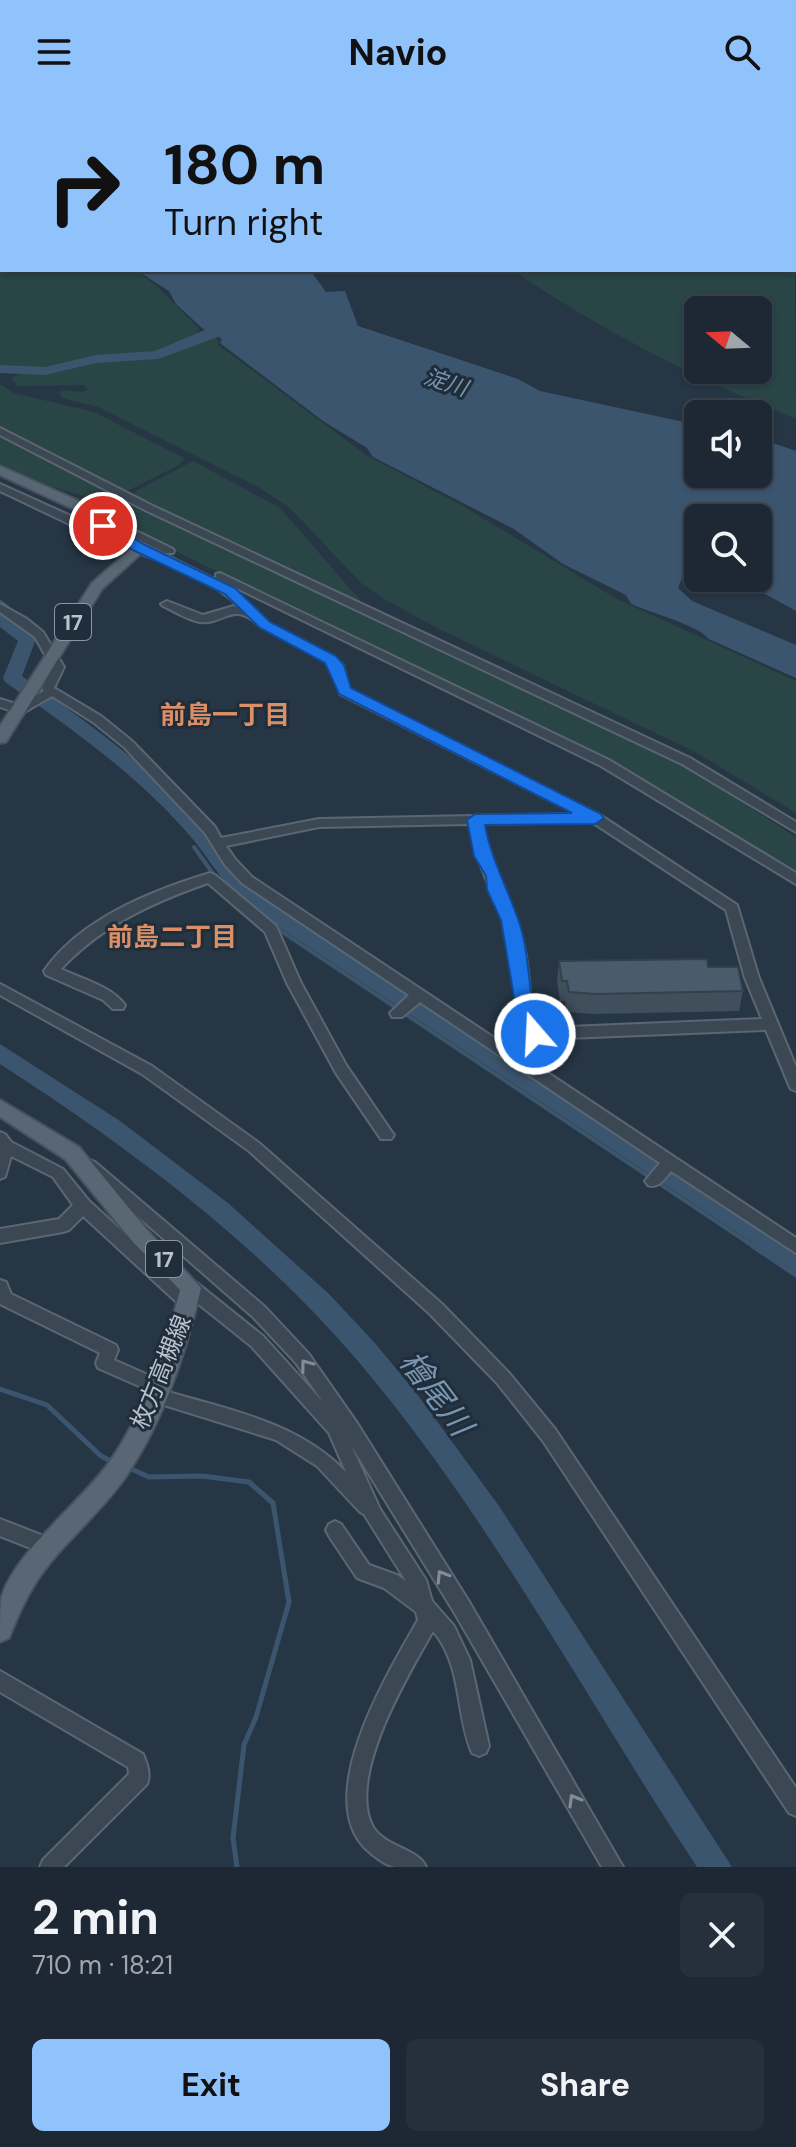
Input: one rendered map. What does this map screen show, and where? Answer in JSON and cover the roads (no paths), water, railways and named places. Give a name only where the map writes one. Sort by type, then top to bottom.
[{"type":"main road","points":[[0,470],[85,509],[103,526],[140,548]]},
{"type":"main road","name":"17","points":[[0,738],[22,708],[97,586],[140,548]]},
{"type":"main road","name":"枚方高槻線","points":[[0,1107],[72,1153],[190,1295],[156,1391],[121,1464],[89,1506],[25,1572],[0,1630]]},
{"type":"street","points":[[0,431],[149,508],[686,761],[796,828]]},
{"type":"street","points":[[0,487],[230,591],[273,602]]},
{"type":"street","points":[[85,509],[605,763],[796,879]]},
{"type":"street","points":[[230,591],[274,632],[337,665],[344,691],[595,818],[732,908],[752,978],[796,1085]]},
{"type":"street","points":[[167,604],[202,619],[234,609],[257,617]]},
{"type":"street","points":[[0,607],[40,635],[51,660],[58,667],[48,684],[51,692],[97,719],[128,744],[218,843],[247,880],[796,1246]]},
{"type":"street","points":[[0,703],[22,708],[51,692]]},
{"type":"street","points":[[218,843],[319,823],[595,818]]},
{"type":"street","points":[[475,820],[482,856],[494,876],[496,890],[510,920],[524,1003],[534,1006],[541,1078]]},
{"type":"street","points":[[118,1005],[108,996],[51,971],[115,917],[154,896],[210,878],[271,929],[294,983],[341,1069],[386,1135]]},
{"type":"street","points":[[226,892],[247,880]]},
{"type":"street","points":[[0,989],[147,1070],[254,1147],[448,1321],[503,1378],[549,1435],[796,1806]]},
{"type":"street","points":[[397,1013],[418,996]]},
{"type":"street","points":[[535,1034],[770,1024]]},
{"type":"street","points":[[0,1173],[3,1142],[58,1173],[83,1206],[190,1295],[257,1341],[335,1428],[374,1515],[419,1586],[428,1621],[391,1687],[357,1776],[355,1808],[366,1834],[374,1842],[416,1867]]},
{"type":"street","points":[[72,1153],[259,1312],[302,1358],[351,1429],[461,1606],[613,1867]]},
{"type":"street","points":[[653,1181],[669,1163]]},
{"type":"street","points":[[0,1236],[63,1225],[83,1206]]},
{"type":"street","points":[[0,1287],[5,1299],[110,1350],[104,1363],[156,1391],[281,1434],[323,1460],[374,1515]]},
{"type":"street","points":[[0,1527],[48,1546]]},
{"type":"street","points":[[335,1530],[363,1572],[390,1581],[425,1607],[447,1633],[463,1667],[479,1746]]},
{"type":"street","points":[[0,1681],[136,1761],[140,1777],[50,1867]]},
{"type":"water","name":"淀川","points":[[139,272],[311,272],[326,292],[345,291],[358,326],[518,379],[540,391],[684,422],[684,488],[772,488],[772,443],[796,451],[796,611],[761,592],[772,592],[772,504],[684,504],[684,573],[678,588],[692,601],[796,645],[796,678],[709,639],[684,624],[631,604],[626,595],[563,564],[514,529],[373,457],[367,448],[323,421],[220,343],[222,339],[202,328],[176,304],[169,291]]},
{"type":"waterway","points":[[0,369],[45,371],[96,359],[158,355],[219,329],[240,324]]},
{"type":"waterway","points":[[0,601],[14,612]]},
{"type":"waterway","points":[[0,618],[27,639],[26,649],[12,678],[119,754],[193,826],[232,881],[253,900],[796,1261]]},
{"type":"waterway","points":[[155,765],[213,825]]},
{"type":"waterway","points":[[194,847],[216,878]]},
{"type":"waterway","points":[[275,927],[756,1248]]},
{"type":"waterway","name":"檜尾川","points":[[0,1053],[112,1127],[219,1210],[270,1254],[365,1350],[408,1402],[489,1515],[716,1867]]},
{"type":"waterway","points":[[753,1246],[796,1275]]},
{"type":"waterway","points":[[0,1389],[47,1405],[101,1456],[113,1462]]},
{"type":"waterway","points":[[129,1468],[149,1477],[202,1476],[249,1482],[273,1503],[289,1602],[256,1717],[244,1745],[233,1838],[237,1867]]},
{"type":"district","name":"前島一丁目","points":[[225,715]]},
{"type":"district","name":"前島二丁目","points":[[172,937]]}]
